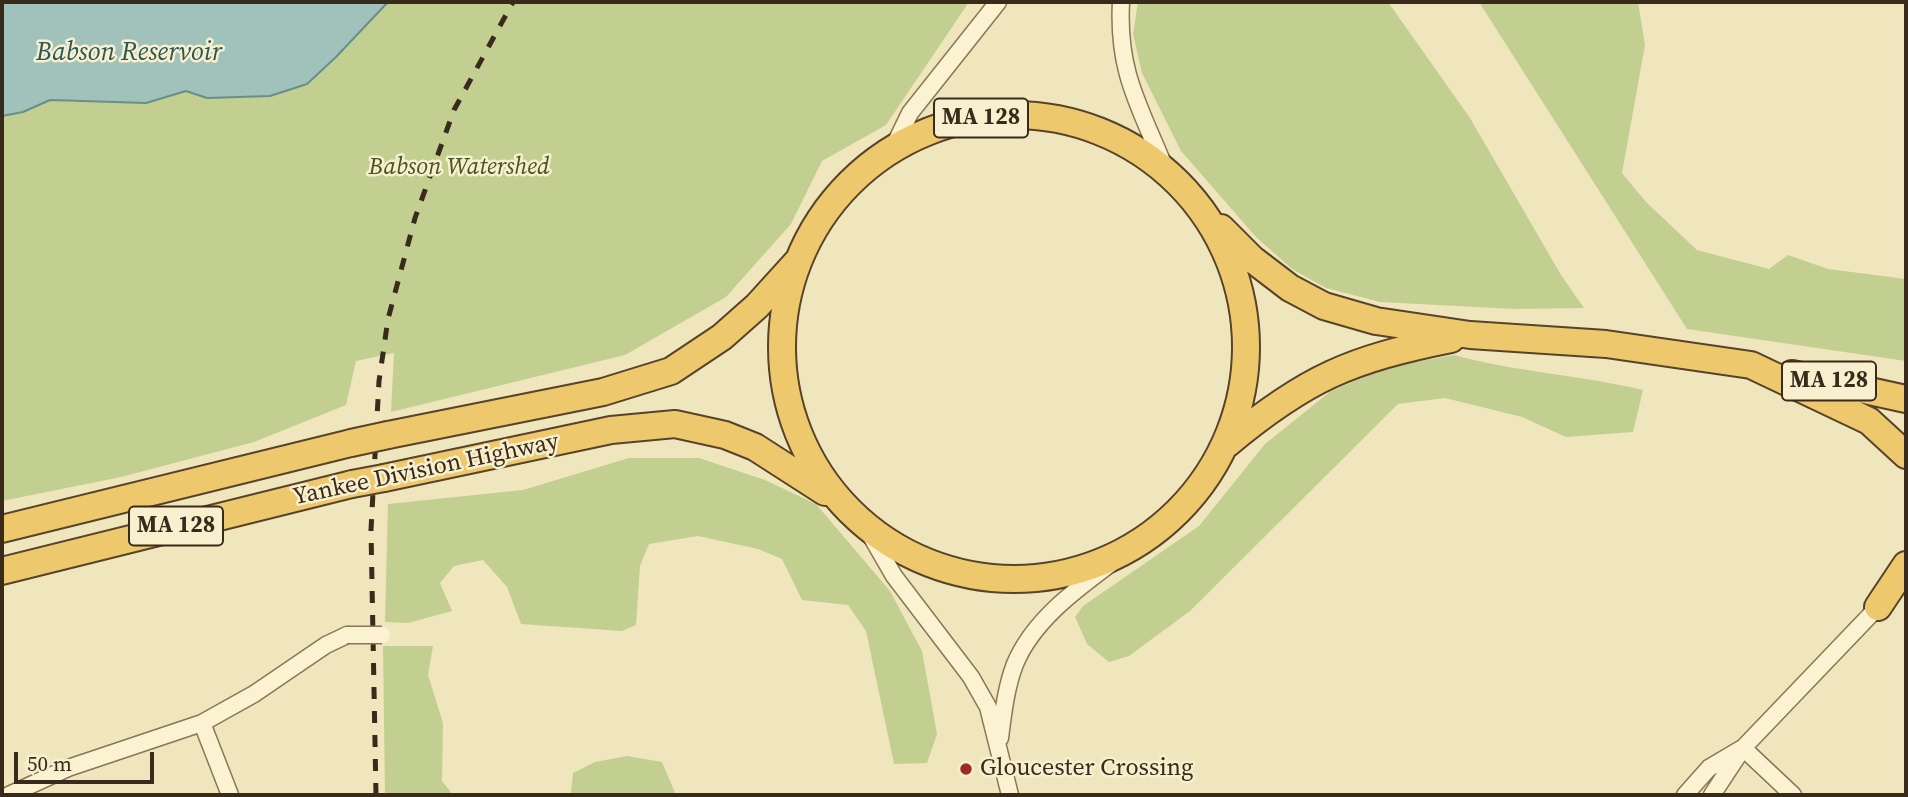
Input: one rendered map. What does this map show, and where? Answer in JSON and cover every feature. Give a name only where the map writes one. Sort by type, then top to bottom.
[{"type":"highway","name":"MA 128","points":[[797,262],[827,209],[860,172],[894,146],[953,123],[990,116],[1024,115],[1063,120],[1096,130],[1136,150],[1166,171],[1252,259],[1290,288],[1324,306],[1376,321],[1470,335],[1606,344],[1751,365],[1906,399]]},
{"type":"highway","points":[[1198,205],[1227,254],[1243,305],[1244,380],[1237,412],[1224,446]]},
{"type":"highway","name":"Yankee Division Highway","points":[[2,529],[351,443],[603,392],[671,371],[722,337],[757,306],[797,262]]},
{"type":"highway","points":[[797,262],[781,332],[784,387],[797,432],[837,500]]},
{"type":"highway","name":"MA 128","points":[[837,500],[864,524],[909,554],[947,569],[988,578],[1021,579],[1068,573],[1107,560],[1138,543],[1165,523],[1197,489],[1224,446],[1272,406],[1335,371],[1388,352],[1470,335]]},
{"type":"highway","points":[[1751,365],[1869,421],[1906,455]]},
{"type":"highway","name":"Yankee Division Highway","points":[[2,571],[352,484],[611,430],[675,424],[702,428],[755,447],[837,500]]},
{"type":"highway","points":[[1878,607],[1906,565]]},
{"type":"highway","points":[[1878,607],[1906,581]]},
{"type":"street","points":[[894,146],[910,113],[998,2]]},
{"type":"street","points":[[1121,2],[1123,60],[1131,93],[1166,171]]},
{"type":"street","points":[[864,524],[894,576],[971,677],[988,707],[1010,795]]},
{"type":"street","points":[[999,748],[1009,685],[1025,645],[1054,610],[1138,543]]},
{"type":"street","points":[[1712,795],[1743,748],[1878,607]]},
{"type":"street","points":[[9,795],[68,768],[202,723],[254,694],[326,645],[347,635],[382,635]]},
{"type":"street","points":[[202,723],[230,795]]},
{"type":"street","points":[[1685,795],[1709,768],[1743,748]]},
{"type":"street","points":[[1743,748],[1793,795]]},
{"type":"green space","name":"Babson Watershed","points":[[384,2],[969,2],[886,125],[822,161],[791,224],[726,297],[625,355],[391,412],[394,353],[356,361],[346,405],[254,442],[121,477],[2,501],[2,116],[44,100],[82,102]]},
{"type":"green space","points":[[1138,2],[1388,2],[1470,118],[1561,275],[1584,308],[1515,309],[1380,302],[1326,288],[1292,269],[1256,237],[1181,151],[1142,73],[1133,34]]},
{"type":"green space","points":[[1479,2],[1638,2],[1645,45],[1622,173],[1646,202],[1697,250],[1769,269],[1788,255],[1828,269],[1906,279],[1906,361],[1687,329]]},
{"type":"green space","points":[[1454,355],[1501,366],[1643,390],[1633,432],[1566,437],[1522,417],[1445,398],[1398,404],[1190,611],[1129,656],[1109,662],[1087,644],[1075,617],[1083,606],[1199,526],[1265,444],[1331,391],[1388,367]]},
{"type":"green space","points":[[629,458],[699,458],[765,480],[816,504],[890,591],[922,651],[937,734],[927,763],[894,764],[866,631],[848,605],[802,600],[782,559],[758,549],[698,536],[649,544],[640,566],[636,625],[622,631],[521,624],[507,587],[483,560],[454,566],[440,583],[452,611],[408,623],[385,622],[388,504],[523,490]]},
{"type":"green space","points":[[383,646],[433,646],[428,675],[443,723],[442,781],[453,795],[385,795]]},
{"type":"green space","points":[[627,756],[662,762],[676,795],[568,795],[571,793],[573,773],[595,762]]},
{"type":"water","name":"Babson Reservoir","points":[[2,2],[388,2],[307,84],[270,96],[207,98],[186,91],[146,103],[50,100],[23,112],[2,116]]},
{"type":"railway","points":[[376,795],[371,530],[379,381],[388,319],[415,218],[454,110],[513,2]]},
{"type":"place","name":"Gloucester Crossing","points":[[966,769]]}]
